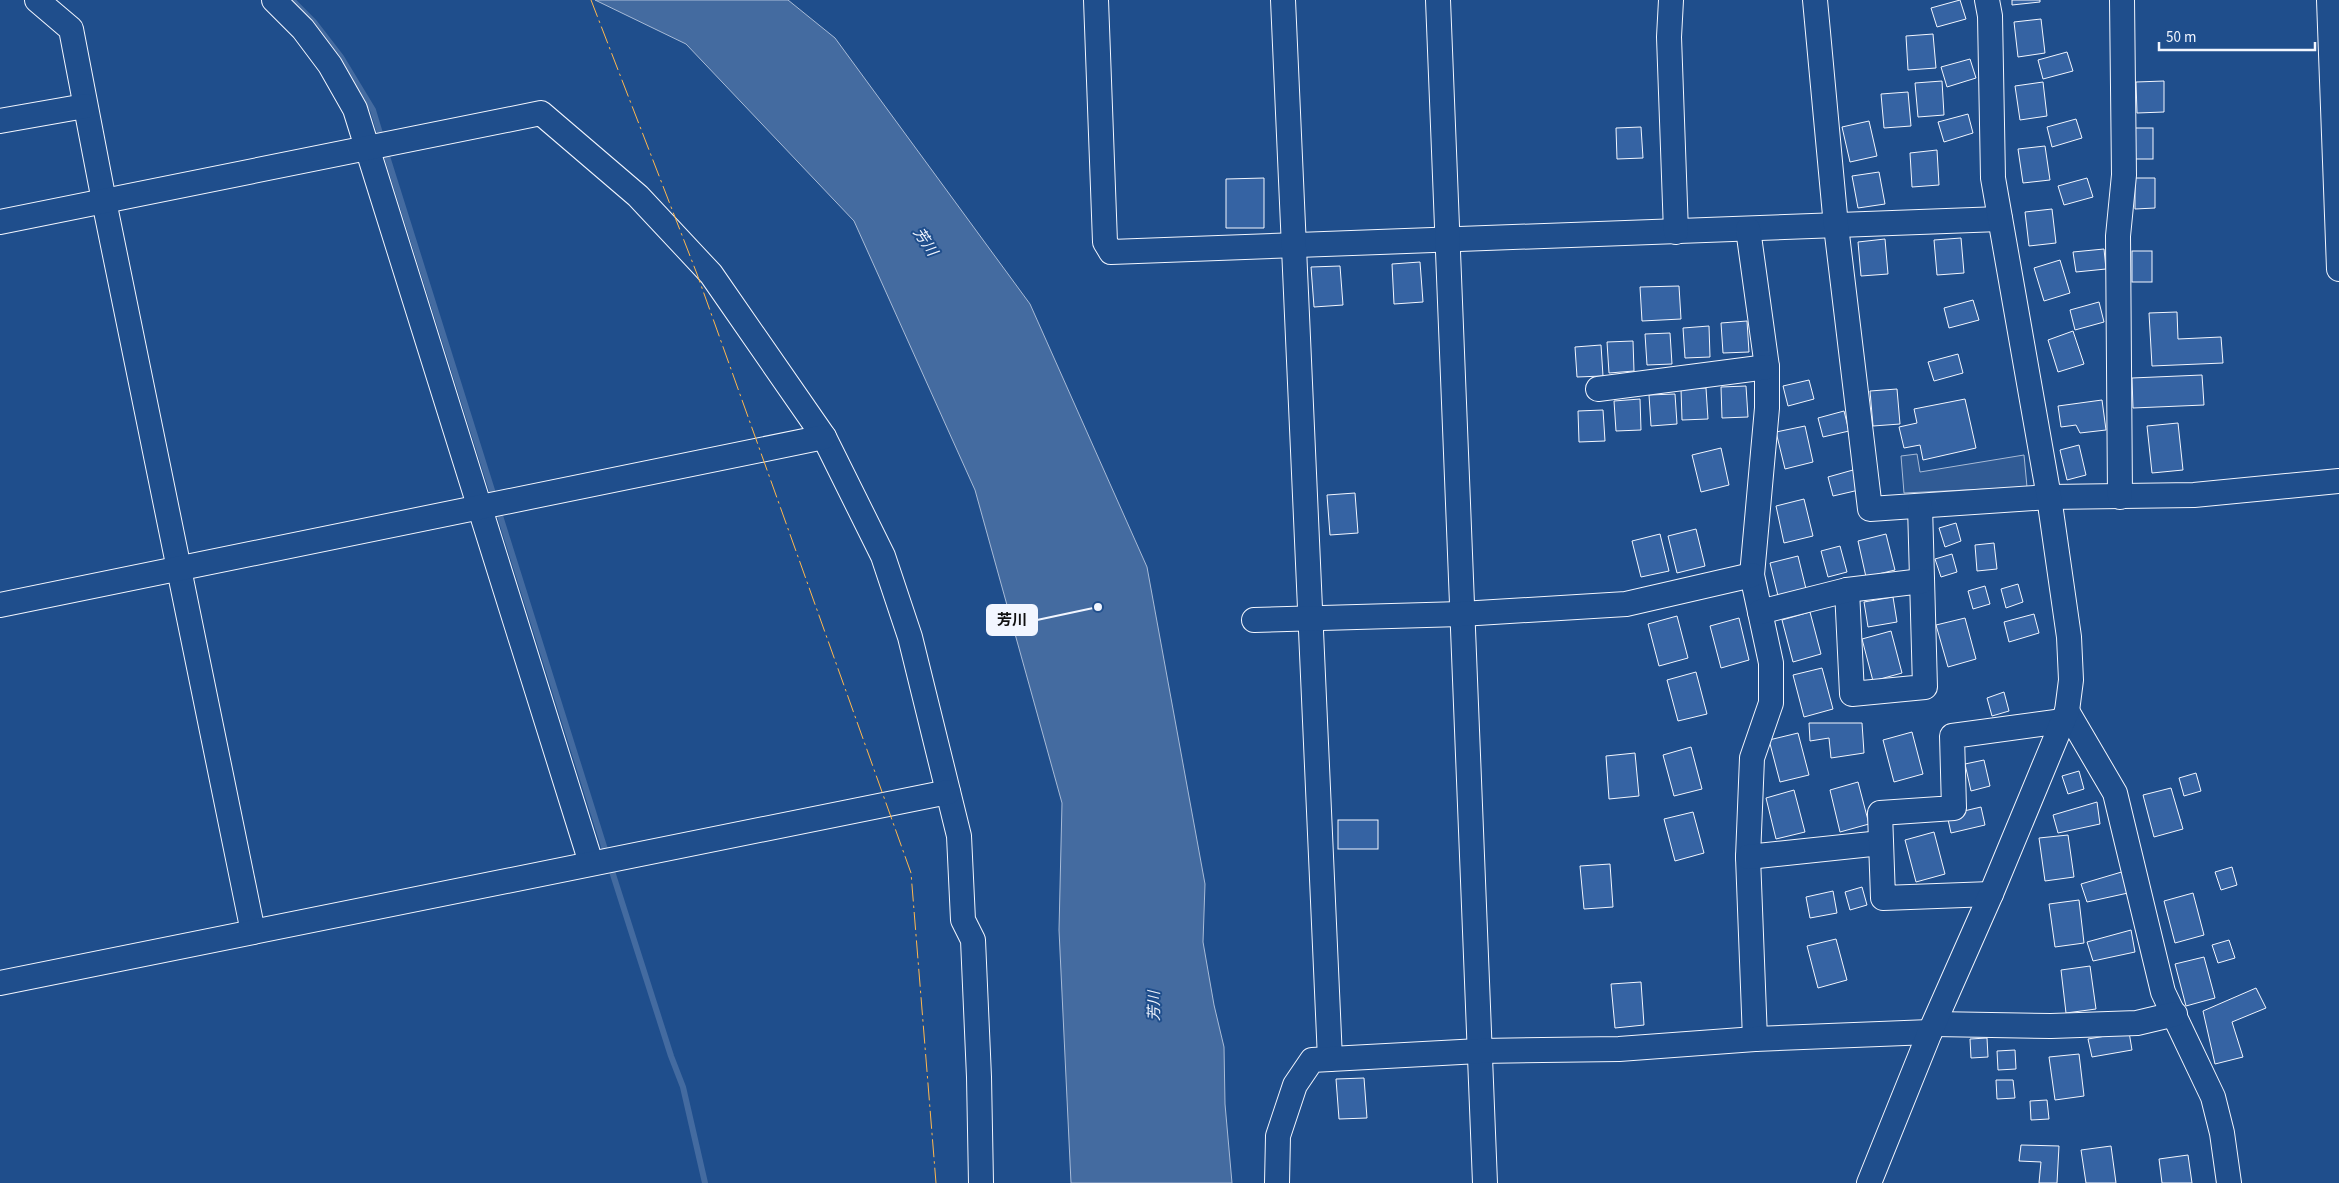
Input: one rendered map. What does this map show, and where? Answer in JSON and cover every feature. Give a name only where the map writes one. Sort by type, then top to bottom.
[{"type":"street","points":[[37,0],[71,29],[104,201],[254,932]]},
{"type":"street","points":[[274,0],[303,29],[330,65],[355,108],[593,862]]},
{"type":"street","points":[[1096,0],[1105,242],[1111,252],[2000,219]]},
{"type":"street","points":[[1283,0],[1330,1059]]},
{"type":"street","points":[[1438,0],[1485,1183]]},
{"type":"street","points":[[1672,0],[1669,37],[1676,232]]},
{"type":"street","points":[[1815,0],[1836,226],[1870,509],[2049,497],[2194,495],[2339,481]]},
{"type":"street","points":[[1869,1183],[1932,1028],[1991,894],[2065,716],[2071,680],[2069,636],[2049,497],[1993,178],[1990,16],[1987,0]]},
{"type":"street","points":[[2120,497],[2118,236],[2124,175],[2122,0]]},
{"type":"street","points":[[2329,0],[2339,269]]},
{"type":"street","points":[[0,121],[85,106]]},
{"type":"street","points":[[0,222],[541,113],[638,196],[711,274],[824,437],[883,556],[920,671],[959,836],[963,920],[973,940],[981,1183]]},
{"type":"street","points":[[1748,229],[1767,367],[1767,408],[1752,576],[1771,663],[1771,703],[1752,758],[1748,857],[1755,1039]]},
{"type":"street","points":[[1598,389],[1767,367]]},
{"type":"street","points":[[0,605],[824,437]]},
{"type":"street","points":[[1847,590],[1852,694],[1925,687],[1920,506]]},
{"type":"street","points":[[1254,620],[1461,614],[1626,604],[1752,576]]},
{"type":"street","points":[[1760,612],[1847,590],[1922,581]]},
{"type":"street","points":[[1991,894],[1883,898],[1880,813],[1954,808],[1952,736],[2065,716]]},
{"type":"street","points":[[2065,716],[2115,793],[2163,992],[2213,1096],[2222,1133],[2229,1183]]},
{"type":"street","points":[[0,982],[948,792]]},
{"type":"street","points":[[1748,857],[1881,843]]},
{"type":"street","points":[[1277,1183],[1278,1136],[1295,1085],[1312,1060],[1479,1051],[1619,1049],[1932,1028],[2137,1023],[2175,1014]]},
{"type":"shaded area","points":[[1917,454],[1920,472],[2024,455],[2027,487],[1904,493],[1901,456]]},
{"type":"water","points":[[595,0],[788,0],[835,38],[1030,304],[1147,567],[1205,884],[1203,942],[1214,1005],[1224,1047],[1225,1104],[1232,1183],[1071,1183],[1059,930],[1062,803],[975,490],[854,221],[686,44]]},
{"type":"building","points":[[1960,0],[1966,19],[1937,27],[1931,8]]},
{"type":"building","points":[[2012,0],[2040,0],[2040,2],[2012,5]]},
{"type":"building","points":[[2041,19],[2045,53],[2018,57],[2014,22]]},
{"type":"building","points":[[1933,34],[1936,68],[1908,70],[1906,36]]},
{"type":"building","points":[[2067,52],[2073,71],[2043,79],[2038,60]]},
{"type":"building","points":[[1970,59],[1976,78],[1947,87],[1941,67]]},
{"type":"building","points":[[1942,81],[1944,115],[1918,117],[1915,83]]},
{"type":"building","points":[[2164,81],[2164,112],[2137,113],[2136,82]]},
{"type":"building","points":[[2043,82],[2047,116],[2020,120],[2015,86]]},
{"type":"building","points":[[1908,92],[1911,126],[1884,128],[1881,94]]},
{"type":"building","points":[[1968,114],[1973,133],[1944,142],[1938,122]]},
{"type":"building","points":[[2076,119],[2082,138],[2052,147],[2047,127]]},
{"type":"building","points":[[1869,121],[1877,156],[1850,162],[1842,127]]},
{"type":"building","points":[[1641,127],[1643,158],[1617,159],[1616,128]]},
{"type":"building","points":[[2133,128],[2153,128],[2153,159],[2133,159]]},
{"type":"building","points":[[2045,146],[2050,180],[2023,183],[2018,149]]},
{"type":"building","points":[[1937,150],[1939,185],[1912,187],[1910,153]]},
{"type":"building","points":[[1879,172],[1885,204],[1858,208],[1852,176]]},
{"type":"building","points":[[1264,178],[1264,228],[1226,228],[1226,179]]},
{"type":"building","points":[[2087,178],[2093,197],[2064,205],[2058,186]]},
{"type":"building","points":[[2135,178],[2155,178],[2155,208],[2135,209]]},
{"type":"building","points":[[2052,209],[2056,243],[2029,246],[2025,212]]},
{"type":"building","points":[[1961,238],[1964,273],[1937,275],[1934,240]]},
{"type":"building","points":[[1885,239],[1888,274],[1861,276],[1858,242]]},
{"type":"building","points":[[2104,249],[2106,269],[2076,272],[2073,252]]},
{"type":"building","points":[[2132,251],[2152,251],[2152,282],[2132,282]]},
{"type":"building","points":[[2060,260],[2070,293],[2044,301],[2034,268]]},
{"type":"building","points":[[1420,262],[1423,302],[1394,304],[1392,264]]},
{"type":"building","points":[[1340,266],[1343,305],[1314,307],[1311,267]]},
{"type":"building","points":[[1679,286],[1681,319],[1642,321],[1640,287]]},
{"type":"building","points":[[1973,300],[1979,320],[1949,328],[1944,308]]},
{"type":"building","points":[[2099,302],[2104,322],[2075,330],[2070,310]]},
{"type":"building","points":[[2177,312],[2178,339],[2221,337],[2223,363],[2152,366],[2149,313]]},
{"type":"building","points":[[1747,321],[1749,352],[1723,353],[1721,323]]},
{"type":"building","points":[[1709,326],[1710,357],[1685,358],[1683,328]]},
{"type":"building","points":[[2073,331],[2084,364],[2058,372],[2048,340]]},
{"type":"building","points":[[1670,333],[1672,364],[1647,365],[1645,334]]},
{"type":"building","points":[[1633,341],[1634,371],[1609,373],[1607,342]]},
{"type":"building","points":[[1601,345],[1603,376],[1577,377],[1575,347]]},
{"type":"building","points":[[1958,354],[1963,373],[1934,381],[1928,362]]},
{"type":"building","points":[[2202,375],[2204,405],[2133,408],[2132,378]]},
{"type":"building","points":[[1809,380],[1814,399],[1788,406],[1783,386]]},
{"type":"building","points":[[1746,386],[1748,417],[1722,418],[1721,387]]},
{"type":"building","points":[[1706,388],[1708,419],[1682,420],[1681,389]]},
{"type":"building","points":[[1897,389],[1900,424],[1873,426],[1870,391]]},
{"type":"building","points":[[1675,394],[1677,424],[1651,426],[1649,395]]},
{"type":"building","points":[[1640,399],[1641,430],[1616,431],[1614,401]]},
{"type":"building","points":[[1965,399],[1976,448],[1923,460],[1920,445],[1904,448],[1899,427],[1917,423],[1914,409]]},
{"type":"building","points":[[2102,400],[2106,430],[2080,433],[2076,425],[2061,427],[2058,406]]},
{"type":"building","points":[[1603,410],[1605,441],[1579,442],[1578,411]]},
{"type":"building","points":[[1844,411],[1849,431],[1823,437],[1818,418]]},
{"type":"building","points":[[2178,423],[2183,470],[2152,473],[2147,426]]},
{"type":"building","points":[[1805,426],[1813,462],[1785,469],[1776,432]]},
{"type":"building","points":[[2079,445],[2086,475],[2067,480],[2060,450]]},
{"type":"building","points":[[1721,448],[1729,485],[1701,492],[1692,455]]},
{"type":"building","points":[[1853,470],[1859,490],[1833,496],[1828,477]]},
{"type":"building","points":[[1355,493],[1358,533],[1330,535],[1327,495]]},
{"type":"building","points":[[1804,499],[1813,536],[1784,543],[1776,506]]},
{"type":"building","points":[[1956,523],[1961,541],[1945,547],[1939,528]]},
{"type":"building","points":[[1696,529],[1705,566],[1677,573],[1668,536]]},
{"type":"building","points":[[1660,534],[1669,571],[1641,577],[1632,541]]},
{"type":"building","points":[[1886,534],[1895,570],[1866,577],[1858,541]]},
{"type":"building","points":[[1994,543],[1997,569],[1977,571],[1975,545]]},
{"type":"building","points":[[1840,546],[1847,572],[1828,577],[1821,551]]},
{"type":"building","points":[[1952,554],[1957,572],[1941,577],[1935,559]]},
{"type":"building","points":[[1798,556],[1807,593],[1779,600],[1770,563]]},
{"type":"building","points":[[2018,584],[2023,602],[2006,608],[2001,589]]},
{"type":"building","points":[[1985,586],[1990,604],[1973,609],[1968,591]]},
{"type":"building","points":[[1893,597],[1897,622],[1868,627],[1864,602]]},
{"type":"building","points":[[1810,612],[1821,654],[1793,662],[1782,620]]},
{"type":"building","points":[[2034,614],[2039,633],[2009,642],[2004,622]]},
{"type":"building","points":[[1677,616],[1688,658],[1659,666],[1648,624]]},
{"type":"building","points":[[1739,618],[1749,660],[1721,668],[1710,626]]},
{"type":"building","points":[[1965,618],[1976,659],[1948,667],[1936,625]]},
{"type":"building","points":[[1891,631],[1902,673],[1873,681],[1862,639]]},
{"type":"building","points":[[1822,668],[1833,709],[1804,717],[1793,675]]},
{"type":"building","points":[[1696,672],[1707,714],[1678,721],[1667,680]]},
{"type":"building","points":[[2004,692],[2009,711],[1992,716],[1987,698]]},
{"type":"building","points":[[1809,723],[1862,723],[1864,753],[1831,758],[1829,738],[1810,741]]},
{"type":"building","points":[[1912,732],[1923,774],[1894,782],[1883,740]]},
{"type":"building","points":[[1798,733],[1809,775],[1780,782],[1769,740]]},
{"type":"building","points":[[1691,747],[1702,789],[1674,796],[1663,755]]},
{"type":"building","points":[[1635,753],[1639,796],[1609,799],[1606,756]]},
{"type":"building","points":[[1984,760],[1990,786],[1971,791],[1965,764]]},
{"type":"building","points":[[2079,771],[2084,789],[2068,794],[2062,776]]},
{"type":"building","points":[[2196,773],[2201,791],[2184,796],[2179,778]]},
{"type":"building","points":[[1858,782],[1869,824],[1840,832],[1830,790]]},
{"type":"building","points":[[2171,788],[2183,829],[2154,837],[2143,795]]},
{"type":"building","points":[[1794,790],[1805,832],[1776,839],[1766,798]]},
{"type":"building","points":[[2097,802],[2100,824],[2058,833],[2053,815]]},
{"type":"building","points":[[1981,807],[1985,825],[1951,833],[1947,815]]},
{"type":"building","points":[[1693,812],[1704,853],[1675,861],[1664,819]]},
{"type":"building","points":[[1338,820],[1378,820],[1378,849],[1338,849]]},
{"type":"building","points":[[1934,832],[1945,874],[1916,882],[1905,840]]},
{"type":"building","points":[[2068,835],[2074,877],[2045,881],[2039,838]]},
{"type":"building","points":[[1610,864],[1613,907],[1584,909],[1580,866]]},
{"type":"building","points":[[2232,867],[2237,885],[2221,890],[2215,872]]},
{"type":"building","points":[[2125,871],[2128,893],[2087,902],[2081,884]]},
{"type":"building","points":[[1862,887],[1867,905],[1850,910],[1845,892]]},
{"type":"building","points":[[1833,891],[1837,913],[1810,918],[1806,897]]},
{"type":"building","points":[[2193,893],[2204,935],[2175,943],[2164,901]]},
{"type":"building","points":[[2079,900],[2084,943],[2055,947],[2049,904]]},
{"type":"building","points":[[2131,930],[2135,952],[2093,961],[2087,942]]},
{"type":"building","points":[[1836,939],[1847,980],[1818,988],[1807,946]]},
{"type":"building","points":[[2229,940],[2235,958],[2218,963],[2212,945]]},
{"type":"building","points":[[2204,957],[2215,998],[2186,1006],[2175,964]]},
{"type":"building","points":[[2090,966],[2096,1009],[2066,1013],[2061,970]]},
{"type":"building","points":[[1641,982],[1644,1025],[1615,1028],[1611,984]]},
{"type":"building","points":[[2256,988],[2266,1008],[2232,1022],[2243,1057],[2215,1064],[2203,1011]]},
{"type":"building","points":[[2129,1032],[2132,1050],[2092,1057],[2088,1039]]},
{"type":"building","points":[[1987,1038],[1988,1057],[1971,1058],[1970,1039]]},
{"type":"building","points":[[2015,1050],[2016,1069],[1998,1070],[1997,1051]]},
{"type":"building","points":[[2079,1054],[2084,1096],[2055,1100],[2049,1057]]},
{"type":"building","points":[[1364,1078],[1367,1118],[1339,1119],[1336,1079]]},
{"type":"building","points":[[1996,1080],[2013,1080],[2015,1098],[1997,1099]]},
{"type":"building","points":[[2047,1100],[2049,1119],[2031,1120],[2030,1101]]},
{"type":"building","points":[[2021,1145],[2059,1146],[2057,1183],[2039,1183],[2041,1162],[2019,1161]]},
{"type":"building","points":[[2111,1146],[2116,1183],[2086,1183],[2081,1150]]},
{"type":"building","points":[[2188,1155],[2192,1183],[2162,1183],[2159,1159]]},
{"type":"waterway","points":[[292,0],[314,22],[341,57],[373,110],[382,140]]},
{"type":"waterway","points":[[385,150],[607,856]]},
{"type":"waterway","points":[[610,865],[671,1056],[683,1087],[705,1183]]},
{"type":"power","points":[[591,0],[697,274],[911,873],[936,1183]]},
{"type":"place","name":"芳川","points":[[1098,607]]}]
